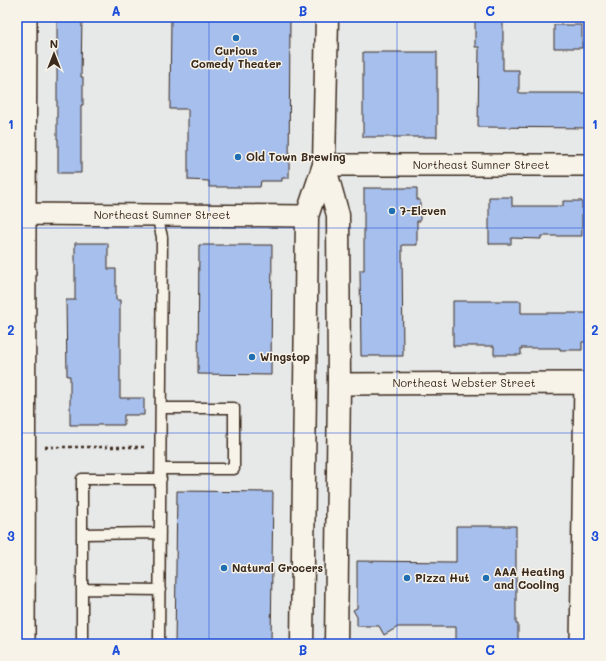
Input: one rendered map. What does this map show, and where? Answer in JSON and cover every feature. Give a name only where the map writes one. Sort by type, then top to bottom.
[{"type":"main road","points":[[327,17],[324,165],[338,215],[339,384],[336,644]]},
{"type":"main road","points":[[302,644],[307,216],[324,165]]},
{"type":"street","points":[[24,644],[24,447],[21,214],[26,17]]},
{"type":"street","name":"Northeast Sumner Street","points":[[324,165],[589,165]]},
{"type":"street","name":"Northeast Sumner Street","points":[[21,214],[307,216]]},
{"type":"street","points":[[581,644],[587,383]]},
{"type":"street","name":"Northeast Webster Street","points":[[339,384],[587,383]]},
{"type":"lane","points":[[158,214],[162,237],[160,644]]},
{"type":"lane","points":[[82,644],[82,479],[146,479],[160,474],[234,469],[234,408],[161,408]]},
{"type":"lane","points":[[82,534],[160,533]]},
{"type":"lane","points":[[82,589],[160,590]]},
{"type":"path","points":[[24,447],[146,447],[146,479]]},
{"type":"building","points":[[57,17],[82,17],[81,77],[83,77],[83,105],[81,105],[81,173],[58,173]]},
{"type":"building","points":[[171,17],[290,17],[289,178],[282,178],[282,181],[261,181],[260,187],[209,187],[209,181],[188,180],[188,109],[170,109]]},
{"type":"building","points":[[475,17],[503,17],[503,70],[519,70],[519,93],[589,93],[589,128],[478,127],[479,47],[475,47]]},
{"type":"building","points":[[554,25],[582,25],[582,48],[554,48]]},
{"type":"building","points":[[363,52],[437,52],[437,137],[363,137]]},
{"type":"building","points":[[364,188],[417,188],[417,200],[420,200],[420,221],[417,221],[417,245],[402,245],[403,356],[361,356],[360,270],[364,270]]},
{"type":"building","points":[[489,197],[512,197],[512,206],[563,206],[563,201],[582,201],[582,236],[541,236],[541,239],[511,238],[511,244],[489,244]]},
{"type":"building","points":[[75,243],[108,243],[108,269],[116,269],[116,300],[120,300],[120,398],[144,398],[144,415],[124,415],[124,425],[70,425],[70,376],[67,376],[66,300],[75,300]]},
{"type":"building","points":[[199,245],[272,245],[271,375],[198,374]]},
{"type":"building","points":[[453,301],[521,301],[521,313],[589,313],[589,342],[582,342],[582,350],[560,350],[560,348],[521,348],[521,355],[494,355],[494,346],[453,346]]},
{"type":"building","name":"Natural Grocers","points":[[177,491],[273,492],[271,644],[175,644]]},
{"type":"building","points":[[456,526],[516,526],[516,624],[518,624],[518,644],[456,644],[456,627],[398,627],[384,635],[379,626],[357,626],[357,617],[353,610],[357,608],[357,561],[456,562]]},
{"type":"place","name":"Curious Comedy Theater","points":[[236,38]]},
{"type":"place","name":"Old Town Brewing","points":[[238,157]]},
{"type":"place","name":"7-Eleven","points":[[392,211]]},
{"type":"place","name":"Wingstop","points":[[252,357]]},
{"type":"place","name":"Natural Grocers","points":[[224,568]]},
{"type":"place","name":"Pizza Hut","points":[[407,578]]},
{"type":"place","name":"AAA Heating and Cooling","points":[[486,578]]}]
